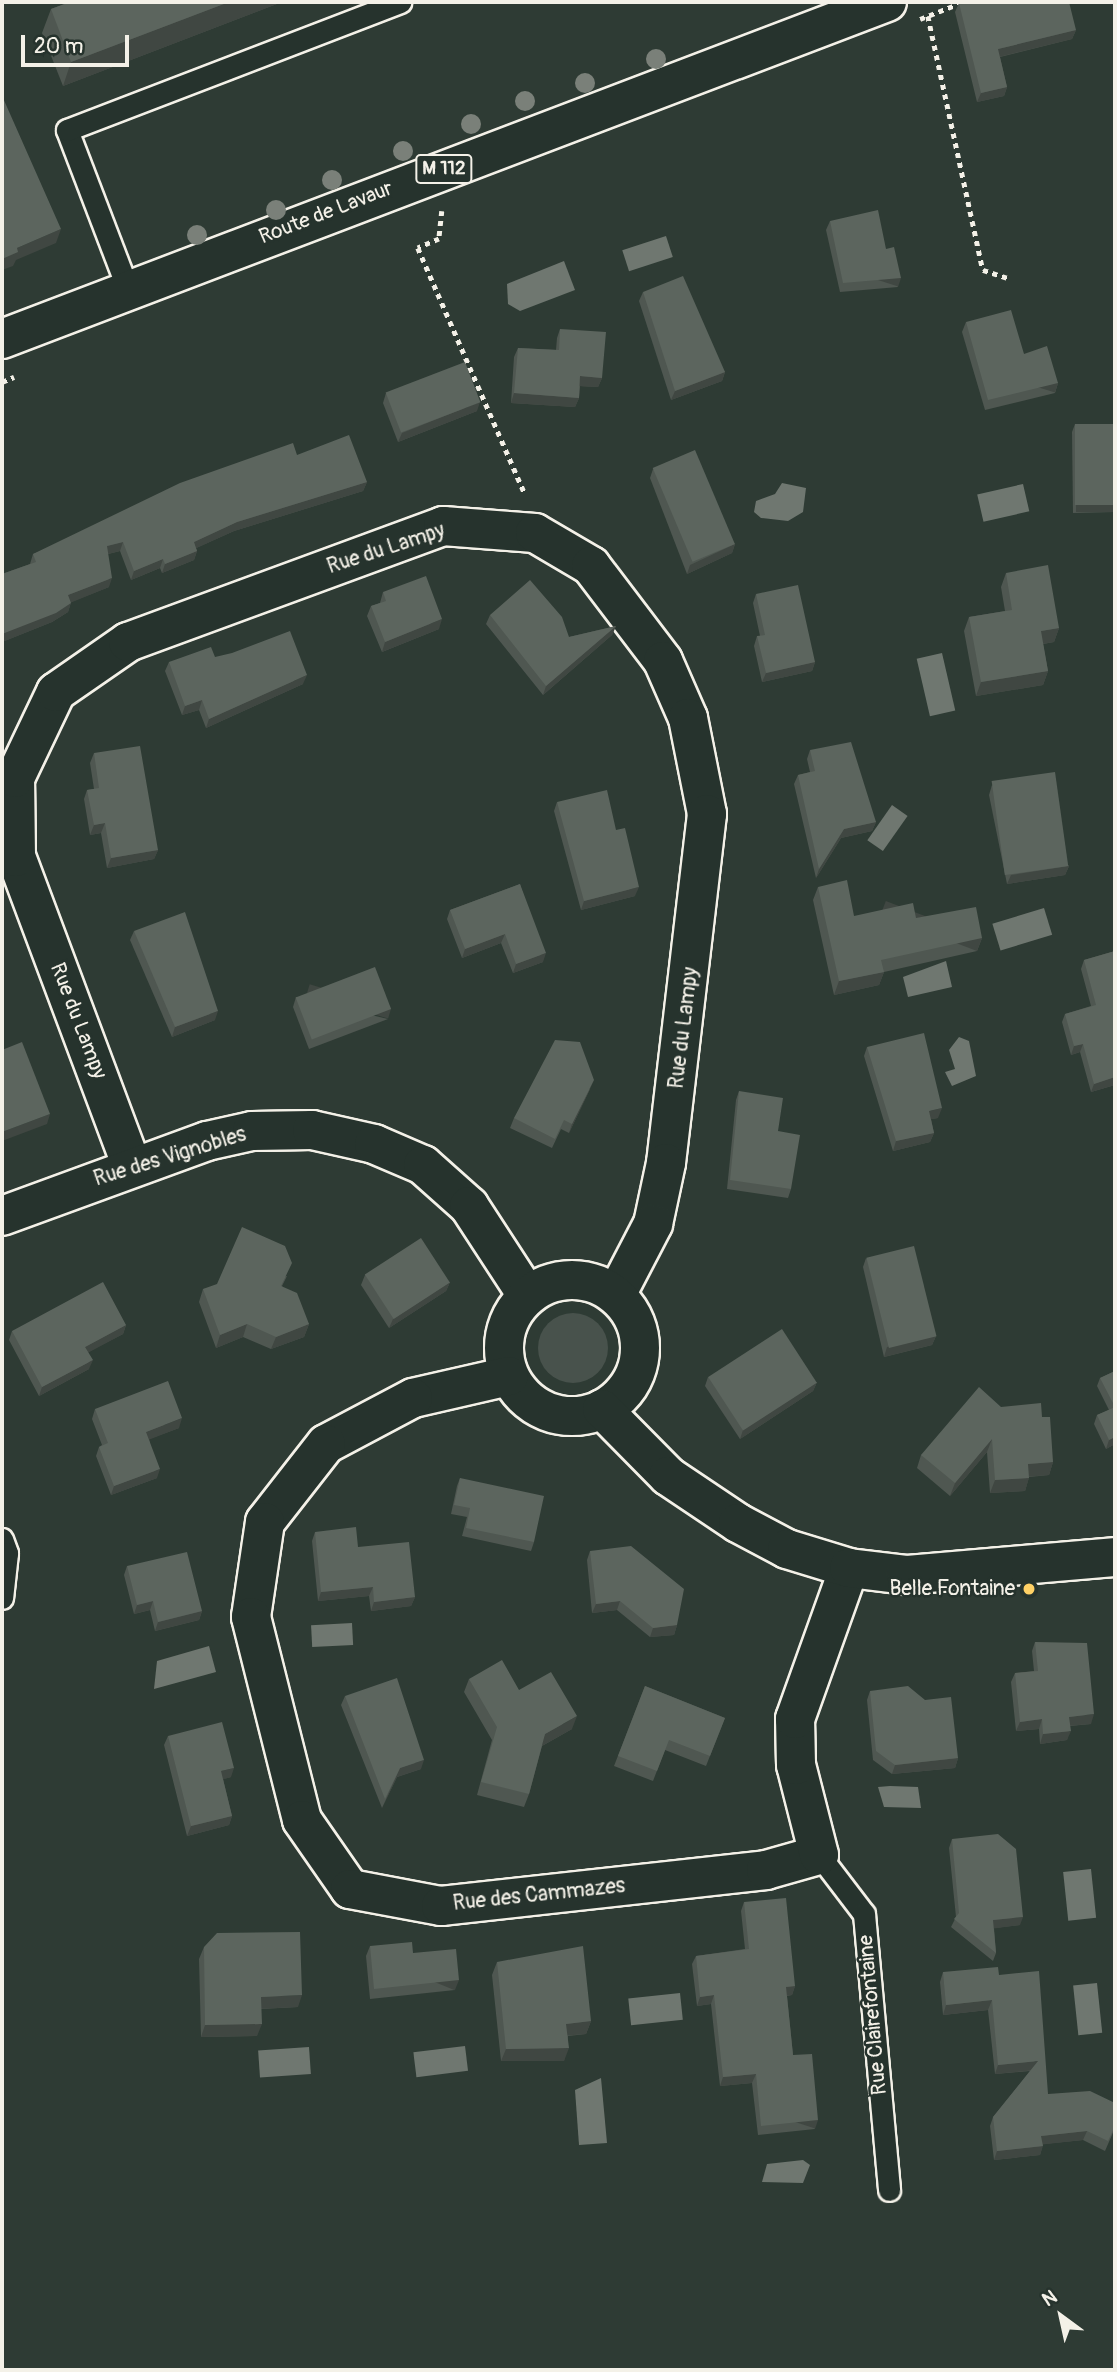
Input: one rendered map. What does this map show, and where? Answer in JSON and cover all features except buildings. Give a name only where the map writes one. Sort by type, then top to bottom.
[{"type":"street","name":"Route de Lavaur","points":[[2,339],[127,287],[887,2]]},
{"type":"street","name":"Rue du Lampy","points":[[131,1164],[16,857],[15,778],[55,692],[128,642],[443,526],[535,533],[591,566],[663,660],[688,718],[707,814],[666,1163],[653,1224],[616,1295]]},
{"type":"street","name":"Rue des Vignobles","points":[[2,1216],[131,1164],[252,1131],[312,1129],[374,1144],[423,1165],[469,1206],[527,1295]]},
{"type":"street","points":[[571,1279],[616,1295],[639,1333],[639,1355],[633,1377],[602,1409],[581,1416],[539,1408],[509,1376],[505,1333],[527,1295],[571,1279]]},
{"type":"street","name":"Rue des Cammazes","points":[[509,1376],[413,1398],[326,1444],[265,1522],[251,1617],[302,1820],[350,1889],[441,1906],[766,1870],[819,1855]]},
{"type":"street","points":[[602,1409],[668,1476],[738,1523],[787,1549],[849,1569],[906,1575],[1115,1557]]},
{"type":"street","points":[[819,1855],[796,1765],[795,1719],[849,1569]]},
{"type":"lane","points":[[127,287],[67,130],[400,2]]},
{"type":"lane","points":[[2,1539],[7,1563],[2,1598]]},
{"type":"lane","name":"Rue Clairefontaine","points":[[819,1855],[864,1914],[889,2190]]},
{"type":"path","points":[[928,16],[984,270],[1010,279]]},
{"type":"path","points":[[443,202],[439,239],[418,248],[518,470],[535,533]]},
{"type":"shaded area","points":[[666,236],[673,257],[629,271],[622,250]]},
{"type":"shaded area","points":[[564,261],[575,290],[520,311],[508,304],[507,284]]},
{"type":"shaded area","points":[[782,483],[806,488],[803,512],[788,521],[761,518],[754,512],[756,501],[775,494]]},
{"type":"shaded area","points":[[1023,484],[1029,511],[984,522],[977,495]]},
{"type":"shaded area","points":[[942,653],[955,710],[930,716],[917,659]]},
{"type":"shaded area","points":[[892,805],[908,816],[883,851],[867,840]]},
{"type":"shaded area","points":[[1044,908],[1052,935],[1001,951],[992,924]]},
{"type":"shaded area","points":[[946,961],[952,987],[908,997],[903,977]]},
{"type":"shaded area","points":[[959,1037],[969,1041],[976,1076],[952,1086],[945,1072],[955,1069],[949,1050]]},
{"type":"shaded area","points":[[573,1313],[598,1323],[608,1348],[598,1373],[573,1383],[548,1373],[538,1348],[548,1323]]},
{"type":"shaded area","points":[[352,1623],[353,1645],[312,1647],[311,1625]]},
{"type":"shaded area","points":[[209,1646],[216,1672],[154,1689],[157,1661]]},
{"type":"shaded area","points":[[878,1787],[918,1787],[921,1808],[884,1807]]},
{"type":"shaded area","points":[[1091,1869],[1096,1918],[1068,1921],[1063,1872]]},
{"type":"shaded area","points":[[1097,1983],[1102,2033],[1078,2035],[1073,1986]]},
{"type":"shaded area","points":[[680,1993],[683,2020],[631,2025],[628,1998]]},
{"type":"shaded area","points":[[465,2046],[468,2071],[416,2077],[413,2052]]},
{"type":"shaded area","points":[[309,2047],[311,2074],[260,2077],[258,2051]]},
{"type":"shaded area","points":[[601,2078],[607,2143],[579,2145],[575,2090]]},
{"type":"shaded area","points":[[803,2160],[810,2165],[803,2183],[762,2182],[767,2164]]},
{"type":"place","name":"Belle Fontaine","points":[[1029,1589]]}]
